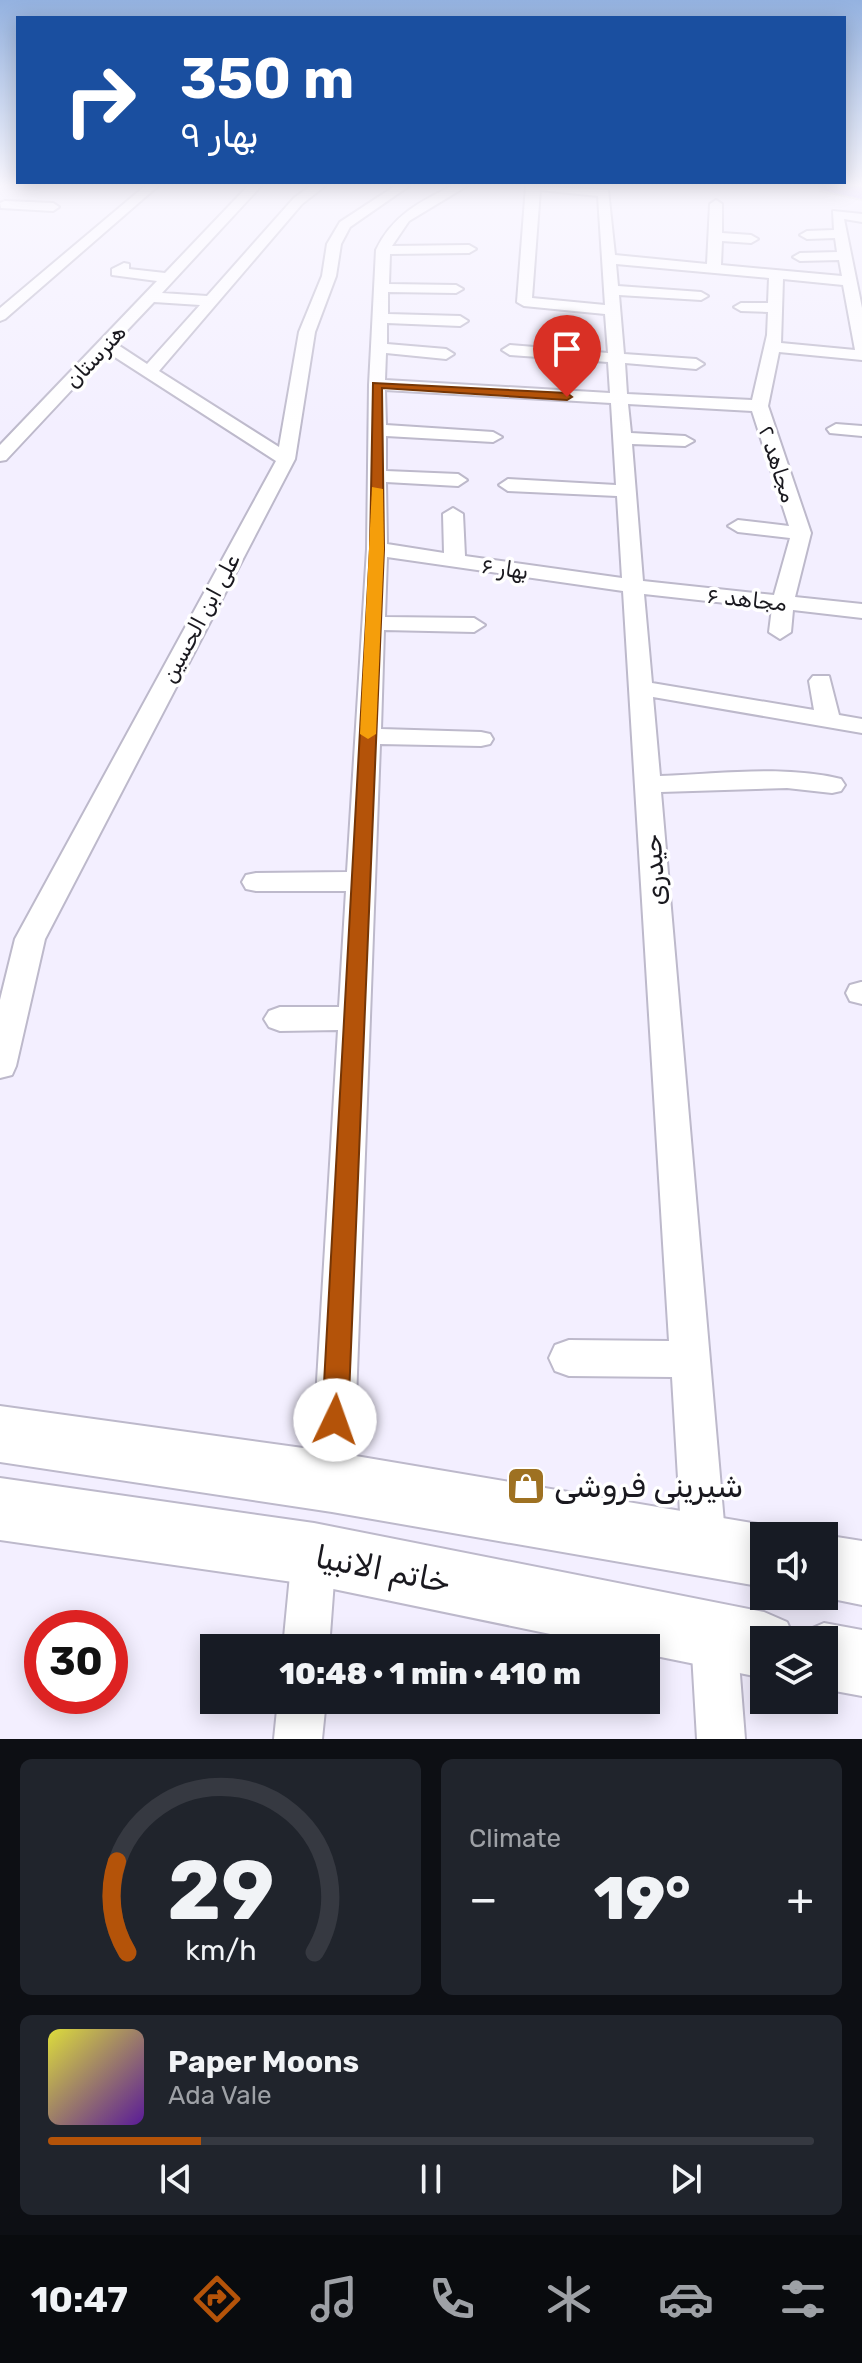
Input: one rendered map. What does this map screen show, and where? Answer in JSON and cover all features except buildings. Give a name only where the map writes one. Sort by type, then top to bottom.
[{"type":"main road","points":[[0,1434],[332,1482],[750,1554]]},
{"type":"main road","name":"خاتم الانبیا","points":[[0,1509],[314,1554],[739,1641]]},
{"type":"main road","points":[[838,1569],[862,1573]]},
{"type":"main road","points":[[838,1659],[862,1663]]},
{"type":"street","points":[[0,316],[57,267]]},
{"type":"street","points":[[124,267],[117,272],[168,278]]},
{"type":"street","name":"هنرستان","points":[[0,456],[178,267]]},
{"type":"street","points":[[150,371],[241,267]]},
{"type":"street","name":"علی ابن الحسین","points":[[0,1066],[30,939],[286,459],[307,332],[330,267]]},
{"type":"street","points":[[332,1482],[377,549],[377,367],[382,267]]},
{"type":"street","points":[[527,267],[524,302],[701,296]]},
{"type":"street","name":"حیدری","points":[[610,267],[610,347],[622,438],[704,1546]]},
{"type":"street","points":[[687,267],[764,272],[798,267]]},
{"type":"street","points":[[850,267],[858,300],[862,348]]},
{"type":"street","name":"مجاهد ۲","points":[[764,272],[775,316],[772,347],[759,406],[801,533],[783,603],[780,632]]},
{"type":"street","points":[[381,288],[456,289]]},
{"type":"street","points":[[151,297],[212,301]]},
{"type":"street","points":[[741,314],[775,316]]},
{"type":"street","points":[[380,318],[460,321]]},
{"type":"street","points":[[105,344],[286,459]]},
{"type":"street","points":[[510,350],[610,347],[696,364]]},
{"type":"street","points":[[772,347],[862,355]]},
{"type":"street","points":[[377,367],[446,354]]},
{"type":"street","points":[[377,367],[491,378]]},
{"type":"street","points":[[377,367],[619,400],[759,406]]},
{"type":"street","points":[[836,429],[862,431]]},
{"type":"street","points":[[377,430],[493,437]]},
{"type":"street","points":[[622,438],[685,441]]},
{"type":"street","points":[[377,476],[458,480]]},
{"type":"street","points":[[508,485],[626,491]]},
{"type":"street","points":[[453,514],[455,560]]},
{"type":"street","points":[[738,526],[801,533]]},
{"type":"street","name":"بهار ۶","points":[[377,549],[633,586]]},
{"type":"street","name":"مجاهد ۶","points":[[633,586],[862,611]]},
{"type":"street","points":[[373,623],[474,625]]},
{"type":"street","points":[[821,681],[828,720]]},
{"type":"street","points":[[640,688],[862,726]]},
{"type":"street","points":[[368,736],[481,739]]},
{"type":"street","points":[[648,784],[787,780],[832,785]]},
{"type":"street","points":[[256,882],[361,881]]},
{"type":"street","points":[[280,1019],[354,1018]]},
{"type":"street","points":[[569,1358],[690,1359]]},
{"type":"street","points":[[307,1634],[314,1554]]},
{"type":"street","points":[[721,1739],[739,1641]]},
{"type":"street","points":[[298,1739],[301,1714]]},
{"type":"slow traffic","points":[[368,734],[377,489]]},
{"type":"place","name":"شیرینی فروشی","points":[[526,1486]]},
{"type":"route","points":[[335,1420],[377,549],[377,385],[567,397]]}]
